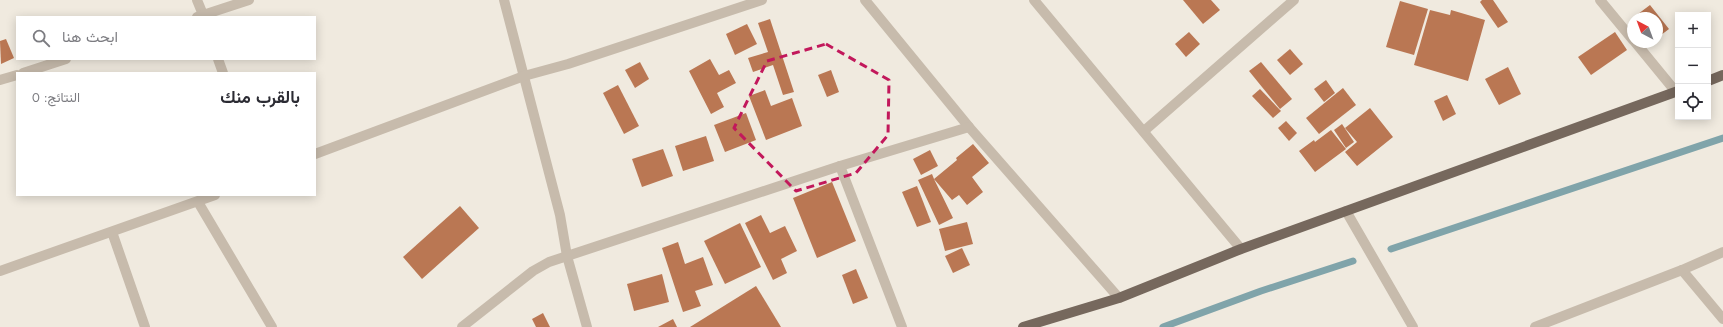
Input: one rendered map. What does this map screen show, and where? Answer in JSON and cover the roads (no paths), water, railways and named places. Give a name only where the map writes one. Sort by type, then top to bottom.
[{"type":"main road","points":[[1711,80],[1723,75]]},
{"type":"main road","points":[[1023,327],[1119,298],[1241,249],[1675,93]]},
{"type":"street","points":[[197,0],[201,16],[249,0]]},
{"type":"street","points":[[504,0],[560,214],[566,256],[587,327]]},
{"type":"street","points":[[316,154],[524,76],[568,64],[762,0]]},
{"type":"street","points":[[866,0],[969,127],[1119,298]]},
{"type":"street","points":[[1034,0],[1241,249]]},
{"type":"street","points":[[1144,131],[1294,0]]},
{"type":"street","points":[[1600,0],[1627,33]]},
{"type":"street","points":[[1640,48],[1675,90]]},
{"type":"street","points":[[26,72],[63,60]]},
{"type":"street","points":[[218,60],[223,72]]},
{"type":"street","points":[[0,80],[16,75]]},
{"type":"street","points":[[462,327],[533,271],[549,262],[840,166],[969,127]]},
{"type":"street","points":[[840,166],[902,327]]},
{"type":"street","points":[[0,271],[212,196]]},
{"type":"street","points":[[198,202],[272,327]]},
{"type":"street","points":[[1346,211],[1413,327]]},
{"type":"street","points":[[112,232],[145,327]]},
{"type":"street","points":[[1535,327],[1682,270],[1723,252]]},
{"type":"street","points":[[1682,270],[1723,319]]},
{"type":"waterway","points":[[1391,249],[1723,138]]},
{"type":"waterway","points":[[1163,327],[1261,291],[1353,261]]}]
